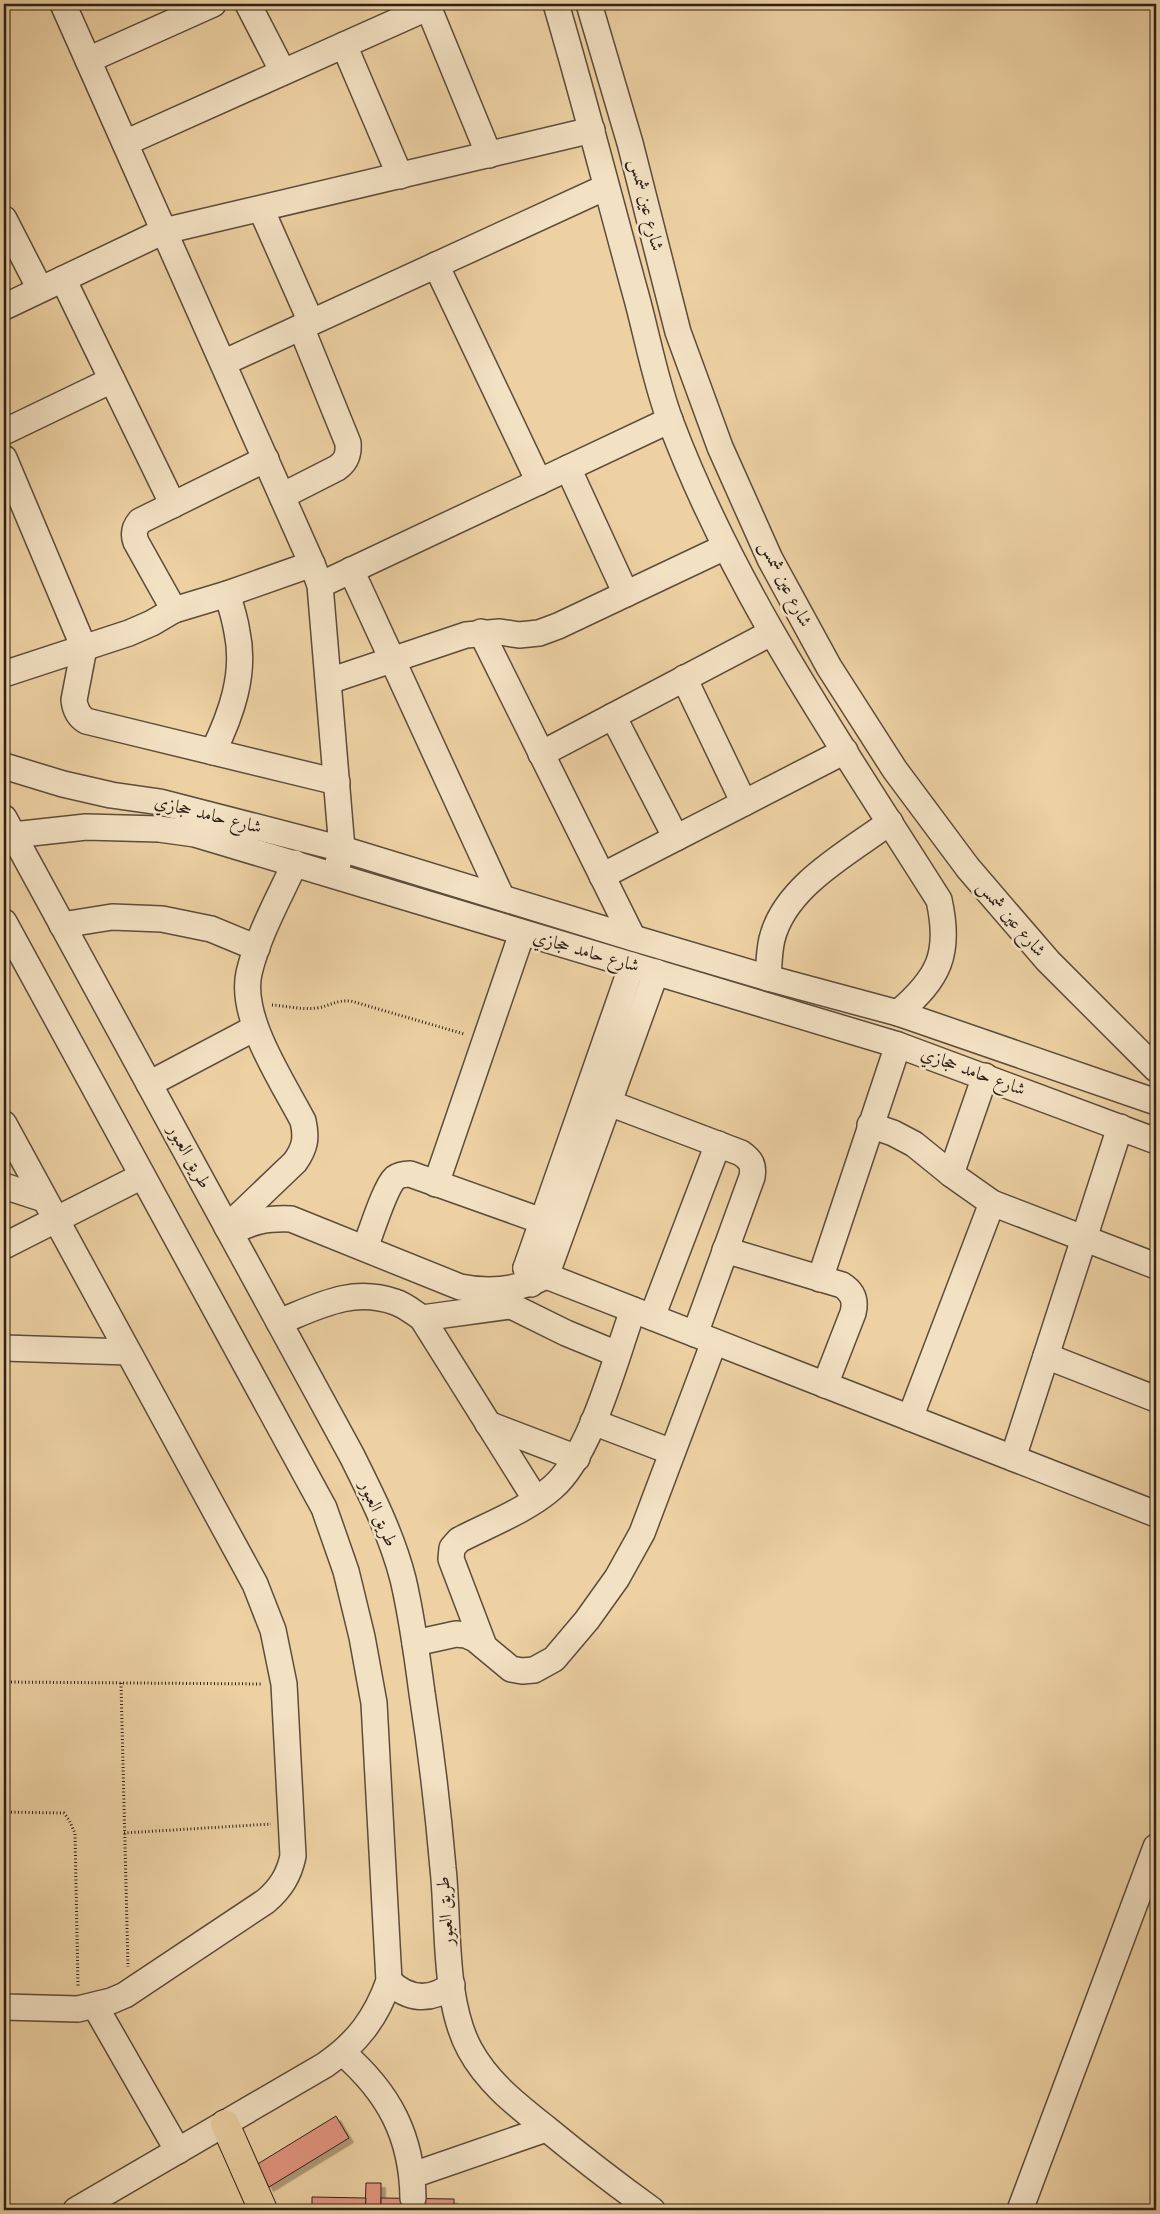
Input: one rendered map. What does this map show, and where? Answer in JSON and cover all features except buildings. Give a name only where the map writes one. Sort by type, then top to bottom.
[{"type":"highway","points":[[225,2124],[263,2210]]},
{"type":"street","points":[[63,4],[316,575],[329,681],[342,849],[334,875]]},
{"type":"street","points":[[88,60],[178,11],[213,4]]},
{"type":"street","points":[[248,4],[283,72]]},
{"type":"street","name":"شارع عين شمس","points":[[556,4],[670,420],[692,475],[725,547],[771,633],[939,900],[945,925],[943,950],[934,974],[919,995],[898,1013]]},
{"type":"street","name":"شارع عين شمس","points":[[589,4],[630,143],[678,332],[720,447],[770,559],[829,666],[890,762],[968,868],[1048,961],[1156,1069]]},
{"type":"street","points":[[125,143],[344,45],[428,5],[489,155]]},
{"type":"street","points":[[344,45],[400,176]]},
{"type":"street","points":[[4,306],[164,230],[261,209],[592,130]]},
{"type":"street","points":[[223,363],[606,188]]},
{"type":"street","points":[[261,209],[306,325],[348,443],[349,451],[342,464],[337,468],[282,496]]},
{"type":"street","points":[[4,219],[40,289]]},
{"type":"street","points":[[436,265],[539,482]]},
{"type":"street","points":[[63,278],[173,505]]},
{"type":"street","points":[[4,432],[112,380]]},
{"type":"street","points":[[4,674],[129,633],[152,623],[174,610],[227,594],[316,575],[351,570],[670,420]]},
{"type":"street","points":[[4,458],[11,498],[84,648],[74,700],[77,712],[81,718],[86,721],[337,782]]},
{"type":"street","points":[[174,610],[134,536],[136,525],[140,521],[266,459]]},
{"type":"street","points":[[568,468],[626,594]]},
{"type":"street","points":[[329,681],[466,635],[481,632],[519,635],[539,633],[558,626],[725,547]]},
{"type":"street","points":[[351,570],[501,896]]},
{"type":"street","points":[[213,752],[230,715],[239,675],[238,634],[227,594]]},
{"type":"street","points":[[481,632],[633,938]]},
{"type":"street","points":[[541,754],[771,633]]},
{"type":"street","points":[[684,678],[744,803]]},
{"type":"street","points":[[613,716],[676,838]]},
{"type":"street","points":[[602,876],[845,751]]},
{"type":"street","name":"شارع حامد حجازي","points":[[4,766],[63,784],[111,795],[160,802],[342,849],[768,978],[898,1013],[1156,1102]]},
{"type":"street","points":[[768,978],[772,940],[783,911],[802,886],[890,822]]},
{"type":"street","name":"شارع حامد حجازي","points":[[7,830],[86,827],[159,829],[195,834],[898,1045],[1156,1141]]},
{"type":"street","name":"طريق العبور","points":[[7,830],[62,925],[229,1230],[352,1456],[381,1516],[402,1578],[415,1642],[442,1851],[452,1985],[457,2018],[466,2041],[487,2077],[510,2100],[652,2210]]},
{"type":"street","points":[[229,1230],[295,1162],[303,1150],[306,1136],[303,1122],[255,1028],[248,1002],[249,974],[257,948],[295,863]]},
{"type":"street","points":[[62,925],[112,917],[162,919],[211,929],[257,948]]},
{"type":"street","points":[[4,922],[324,1508],[346,1571],[362,1637],[374,1703],[389,1981],[382,2001],[371,2020],[358,2038],[325,2065],[76,2210]]},
{"type":"street","points":[[436,1184],[487,1040],[522,933]]},
{"type":"street","points":[[534,1276],[599,1099],[632,964]]},
{"type":"street","points":[[534,1276],[542,1221],[656,972]]},
{"type":"street","points":[[149,1084],[255,1028]]},
{"type":"street","points":[[820,1278],[898,1045]]},
{"type":"street","points":[[952,1174],[985,1076]]},
{"type":"street","points":[[415,1642],[456,1634],[475,1639],[496,1659],[510,1669],[534,1670],[554,1659],[587,1620],[617,1578],[642,1533],[672,1452],[705,1338],[725,1250],[753,1168],[750,1159],[742,1153],[599,1099]]},
{"type":"street","points":[[4,1124],[255,1584],[273,1630],[284,1684],[293,1856],[291,1866],[282,1884],[274,1893],[129,1992],[87,2007],[4,2007]]},
{"type":"street","points":[[870,1125],[893,1132],[914,1144],[992,1203],[1156,1266]]},
{"type":"street","points":[[1013,1458],[1120,1127]]},
{"type":"street","points":[[484,1646],[451,1559],[452,1548],[459,1540],[536,1500],[552,1489],[577,1458],[593,1422],[613,1363],[642,1313],[718,1144]]},
{"type":"street","points":[[365,1248],[393,1179],[410,1174],[542,1221]]},
{"type":"street","points":[[4,1246],[50,1209],[142,1176]]},
{"type":"street","points":[[4,1186],[50,1209]]},
{"type":"street","points":[[910,1418],[992,1203]]},
{"type":"street","points":[[229,1230],[270,1218],[292,1219],[460,1286],[481,1291],[566,1333],[613,1363]]},
{"type":"street","points":[[725,1250],[820,1278],[848,1289],[852,1294],[855,1307],[825,1385]]},
{"type":"street","points":[[481,1291],[534,1276],[642,1313],[1156,1514]]},
{"type":"street","points":[[279,1322],[338,1298],[368,1296],[397,1302],[422,1318],[536,1500]]},
{"type":"street","points":[[422,1318],[510,1306]]},
{"type":"street","points":[[4,1348],[128,1352]]},
{"type":"street","points":[[1046,1356],[1156,1399]]},
{"type":"street","points":[[593,1422],[672,1452]]},
{"type":"street","points":[[488,1424],[577,1458]]},
{"type":"street","points":[[1020,2210],[1156,1846]]},
{"type":"street","points":[[389,1981],[397,1990],[408,1995],[420,1997],[442,1992],[452,1985]]},
{"type":"street","points":[[87,2007],[178,2151]]},
{"type":"street","points":[[343,2052],[375,2084],[387,2103],[406,2144],[413,2187],[546,2129]]},
{"type":"path","points":[[248,1002],[309,1009],[340,1000],[351,1001],[487,1040]]},
{"type":"path","points":[[4,1682],[284,1684]]},
{"type":"path","points":[[121,1683],[129,1992]]},
{"type":"path","points":[[4,1812],[64,1812],[73,1826],[87,2007]]},
{"type":"path","points":[[124,1833],[292,1823]]}]
